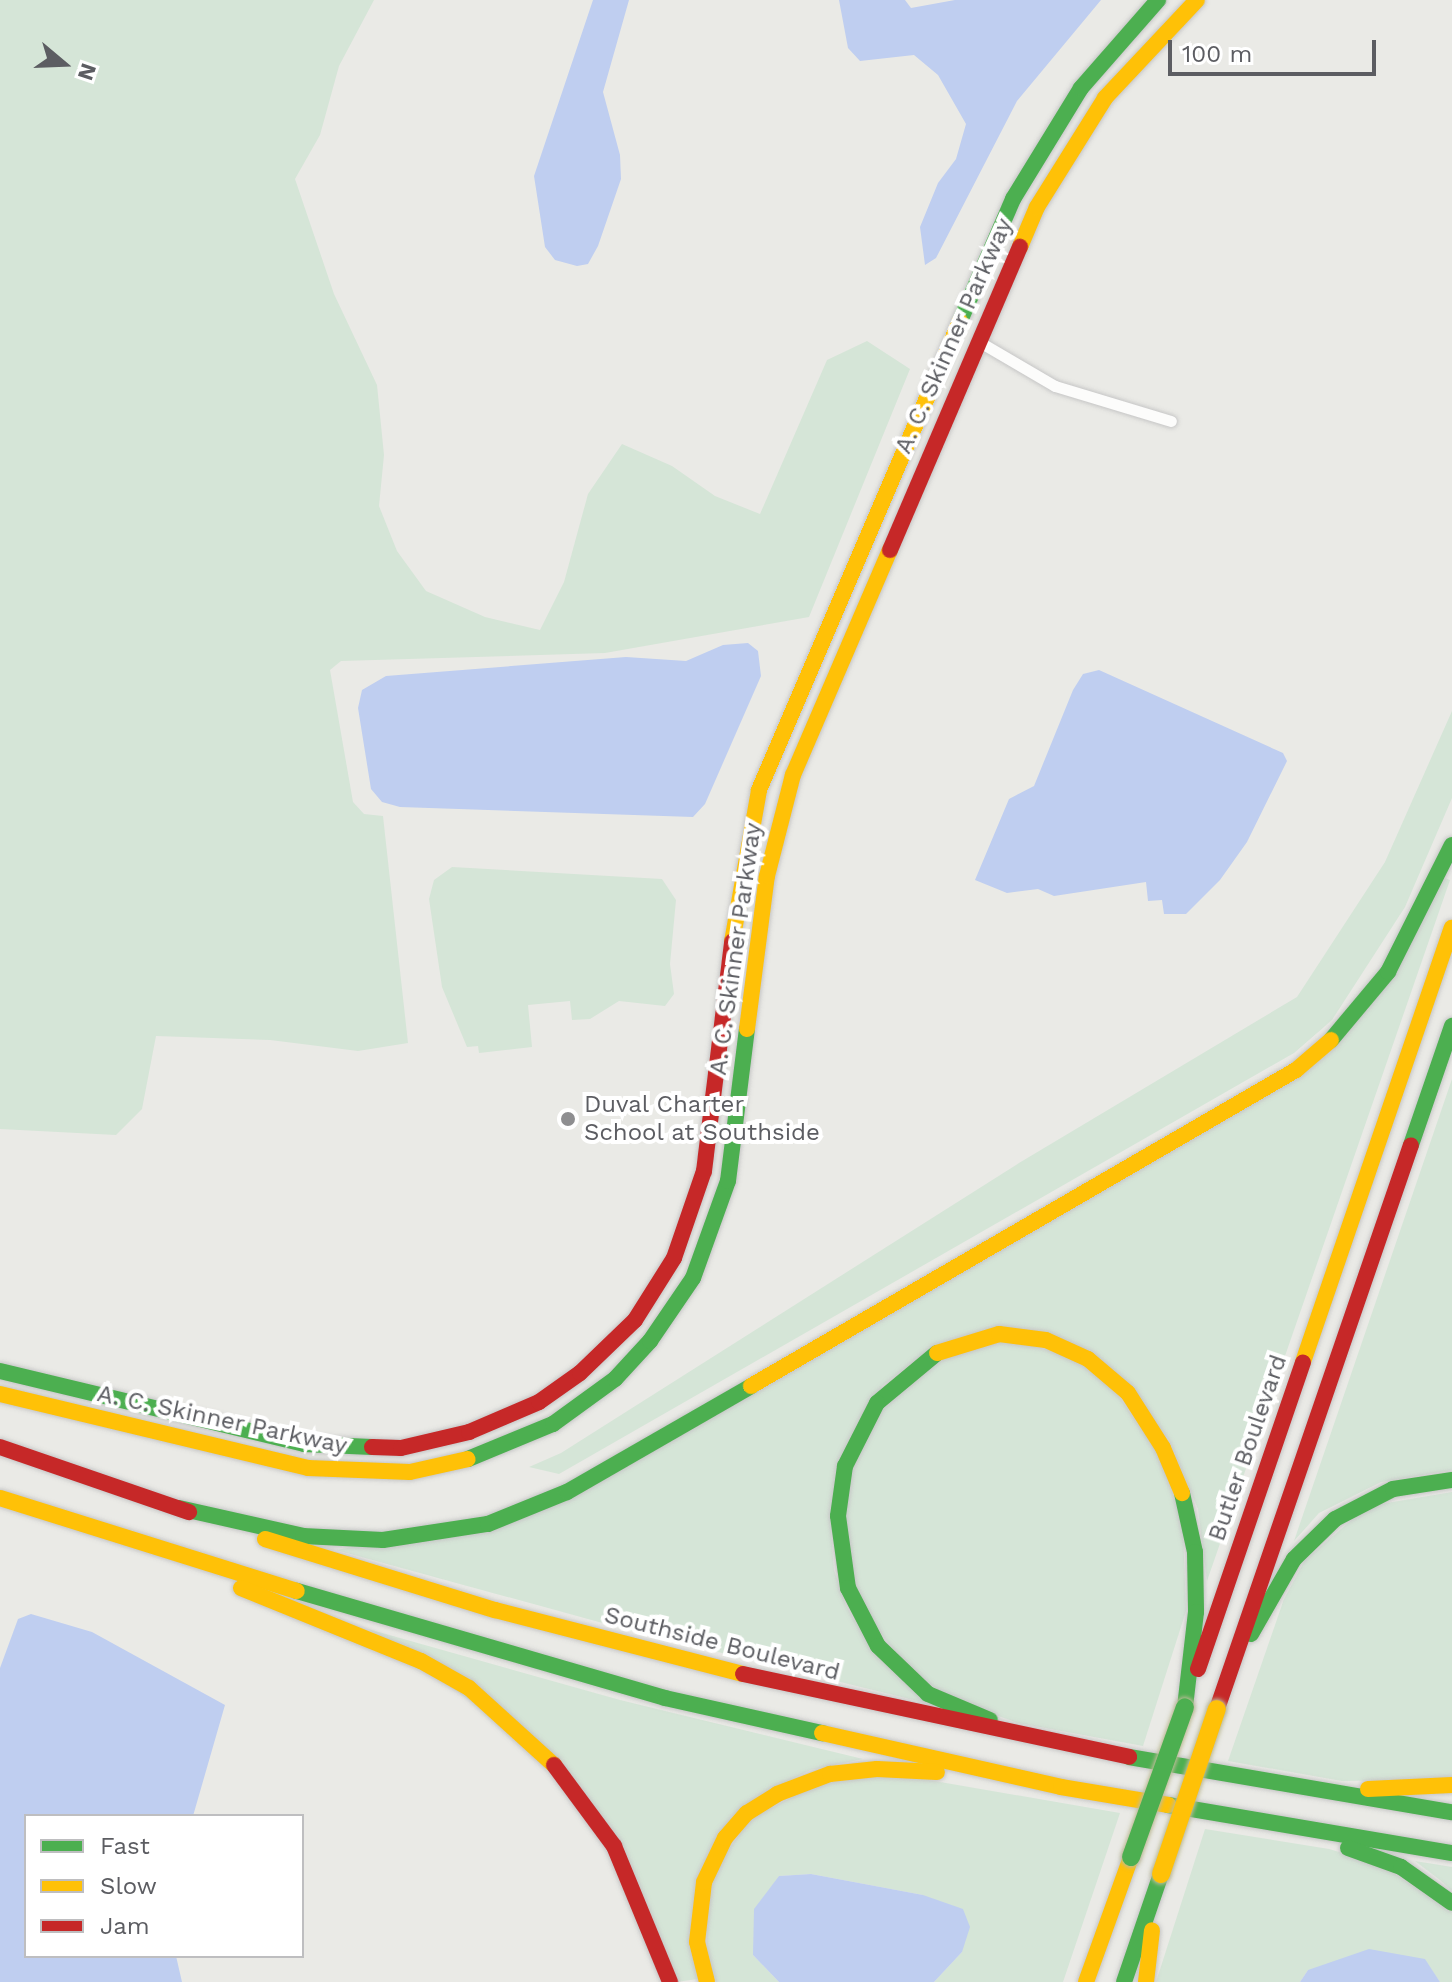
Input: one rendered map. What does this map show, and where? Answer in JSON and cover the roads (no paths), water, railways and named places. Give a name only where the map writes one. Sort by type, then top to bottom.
[{"type":"main road","name":"A. C. Skinner Parkway","points":[[0,1371],[304,1444],[401,1448],[491,1424],[559,1389],[635,1320],[674,1258],[698,1195],[708,1145],[742,864],[759,790],[1013,199],[1081,88],[1158,0]]},
{"type":"main road","name":"A. C. Skinner Parkway","points":[[0,1394],[285,1463],[359,1474],[403,1473],[460,1463],[507,1447],[575,1410],[633,1361],[693,1278],[728,1181],[767,876],[784,799],[1037,207],[1075,140],[1139,57],[1197,0]]},
{"type":"main road","points":[[179,1508],[303,1536],[383,1540],[488,1524],[567,1492],[1296,1070],[1338,1034],[1388,972],[1452,845]]},
{"type":"main road","name":"Butler Boulevard","points":[[1086,1982],[1185,1707],[1452,928]]},
{"type":"main road","points":[[1124,1982],[1452,1026]]},
{"type":"main road","points":[[1069,1747],[928,1694],[878,1646],[848,1588],[838,1516],[854,1441],[893,1385],[951,1345],[999,1334],[1046,1340],[1088,1359],[1142,1412],[1175,1471],[1195,1552],[1196,1612],[1185,1707]]},
{"type":"main road","name":"Southside Boulevard","points":[[0,1447],[346,1565],[556,1627],[818,1693],[1069,1747],[1270,1784],[1452,1812]]},
{"type":"main road","points":[[401,1448],[403,1473]]},
{"type":"main road","points":[[1236,1657],[1294,1559],[1335,1519],[1393,1489],[1452,1480]]},
{"type":"main road","points":[[0,1498],[103,1533],[616,1685],[1061,1787],[1452,1853]]},
{"type":"main road","points":[[103,1533],[421,1661],[490,1704],[546,1753],[597,1818],[636,1893],[670,1982]]},
{"type":"main road","points":[[707,1982],[697,1929],[706,1874],[735,1826],[777,1794],[830,1774],[877,1769],[1061,1787]]},
{"type":"main road","points":[[1270,1784],[1375,1789],[1452,1785]]},
{"type":"main road","points":[[1260,1823],[1401,1867],[1452,1903]]},
{"type":"main road","points":[[1146,1982],[1161,1874]]},
{"type":"main road","points":[[1073,1982],[1102,1938]]},
{"type":"street","points":[[978,341],[1055,386],[1171,421]]},
{"type":"water","points":[[593,0],[629,0],[603,92],[620,155],[621,179],[598,246],[588,264],[577,266],[555,260],[545,247],[534,176]]},
{"type":"water","points":[[839,0],[905,0],[911,8],[955,0],[1101,0],[1017,101],[936,258],[925,265],[920,227],[938,183],[956,159],[966,124],[938,75],[914,55],[860,61],[848,48]]},
{"type":"water","points":[[748,643],[758,651],[761,676],[705,804],[693,817],[400,807],[382,802],[371,789],[358,708],[362,690],[386,676],[626,657],[686,661],[723,645]]},
{"type":"water","points":[[1099,670],[1283,753],[1287,761],[1247,842],[1220,880],[1186,914],[1164,914],[1162,900],[1148,901],[1146,882],[1054,896],[1038,889],[1007,893],[975,880],[1009,799],[1034,786],[1073,690],[1083,674]]},
{"type":"water","points":[[31,1614],[92,1632],[225,1705],[194,1814],[24,1814],[24,1958],[176,1958],[182,1982],[0,1982],[0,1668],[18,1619]]},
{"type":"water","points":[[811,1874],[923,1895],[963,1909],[970,1927],[962,1952],[934,1982],[779,1982],[753,1955],[754,1909],[779,1876]]},
{"type":"water","points":[[1369,1949],[1425,1959],[1440,1982],[1300,1982],[1308,1970]]},
{"type":"place","name":"Duval Charter School at Southside","points":[[568,1119]]}]
